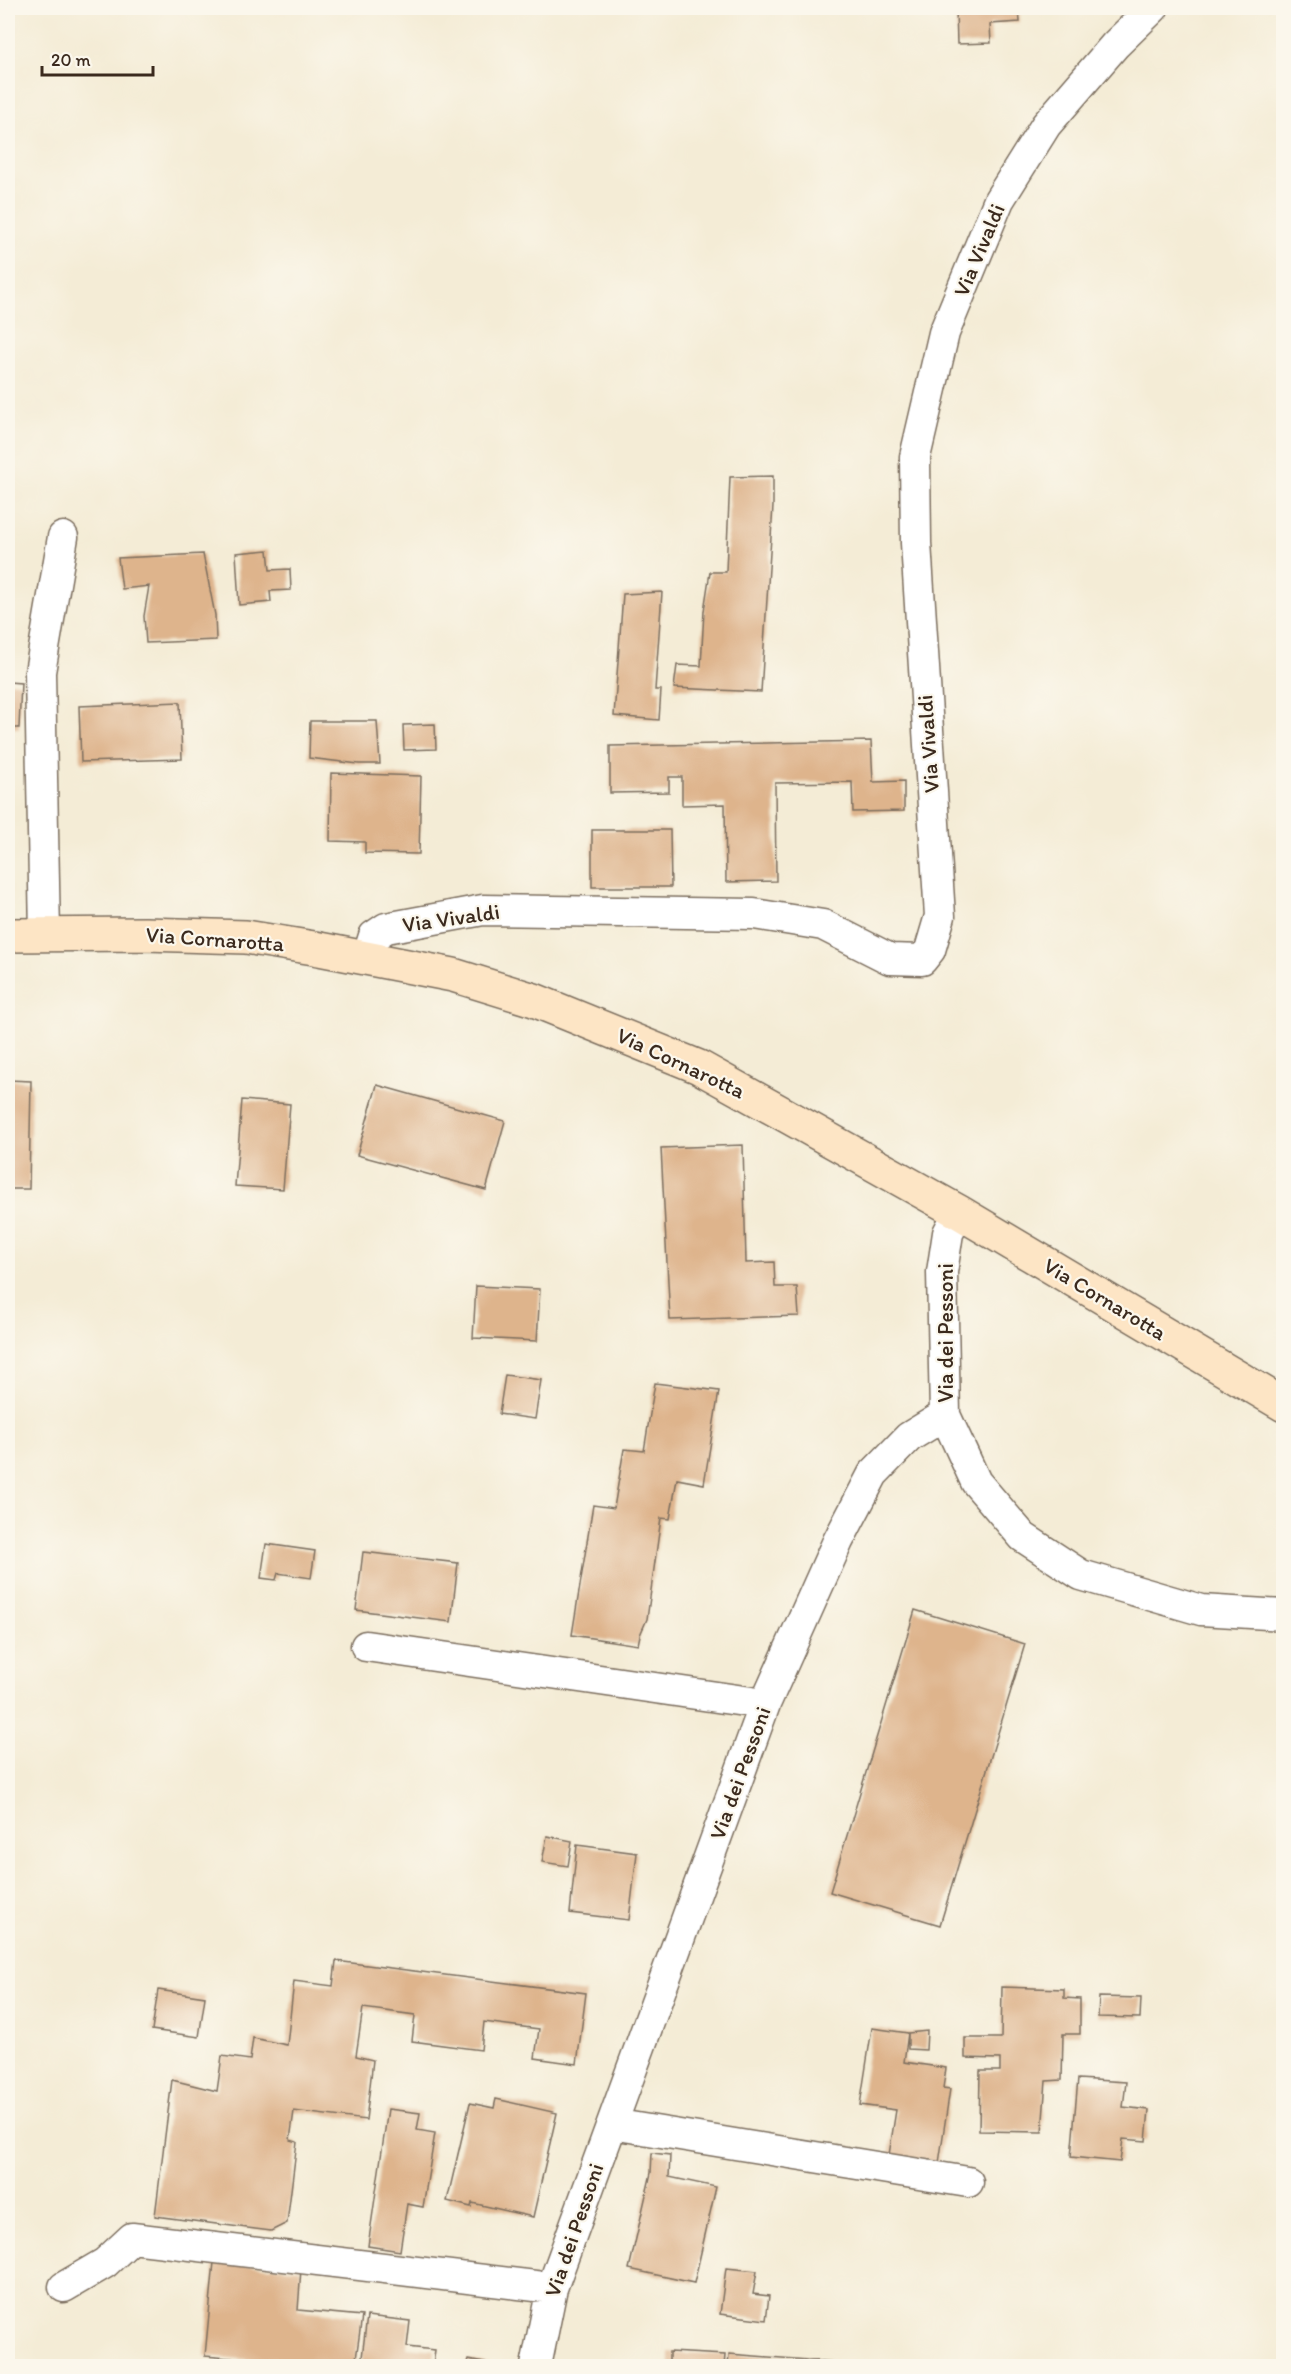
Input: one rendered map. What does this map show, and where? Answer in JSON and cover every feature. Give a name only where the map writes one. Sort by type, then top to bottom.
[{"type":"main road","name":"Via Cornarotta","points":[[8,935],[145,934],[246,937],[453,975],[534,1000],[689,1062],[959,1212],[1284,1405]]},
{"type":"street","name":"Via Vivaldi","points":[[367,958],[374,936],[386,928],[483,910],[754,914],[823,925],[890,959],[922,960],[930,950],[939,916],[916,543],[915,457],[944,333],[999,200],[1046,125],[1115,45],[1153,8]]},
{"type":"street","points":[[45,935],[39,672],[63,537]]},
{"type":"street","name":"Via dei Pessoni","points":[[536,2367],[552,2288],[765,1704],[838,1541],[873,1474],[909,1437],[945,1415],[942,1272],[948,1233],[959,1212]]},
{"type":"street","points":[[945,1415],[976,1482],[1023,1537],[1081,1575],[1201,1610],[1284,1615]]},
{"type":"street","points":[[366,1646],[765,1704]]},
{"type":"street","points":[[612,2124],[969,2182]]},
{"type":"street","points":[[64,2287],[105,2263],[132,2238],[552,2288]]},
{"type":"building","points":[[956,8],[1019,8],[1020,22],[990,24],[991,43],[957,44]]},
{"type":"building","points":[[773,476],[761,692],[674,688],[677,665],[701,666],[704,611],[710,572],[726,572],[730,477]]},
{"type":"building","points":[[268,550],[270,570],[290,569],[291,590],[270,591],[271,602],[239,605],[236,553]]},
{"type":"building","points":[[203,554],[215,615],[216,640],[146,643],[144,616],[149,586],[122,589],[118,558]]},
{"type":"building","points":[[662,592],[655,690],[661,690],[659,720],[614,716],[623,594]]},
{"type":"building","points":[[8,682],[21,683],[19,728],[8,728]]},
{"type":"building","points":[[180,702],[182,759],[81,762],[79,706]]},
{"type":"building","points":[[310,721],[377,721],[380,764],[309,758]]},
{"type":"building","points":[[435,724],[436,749],[404,750],[403,725]]},
{"type":"building","points":[[871,741],[873,782],[904,781],[904,811],[853,812],[852,782],[775,783],[776,881],[726,882],[725,804],[682,805],[682,777],[669,777],[669,792],[610,793],[610,746]]},
{"type":"building","points":[[331,773],[421,776],[419,854],[365,853],[365,842],[330,841]]},
{"type":"building","points":[[592,830],[670,830],[671,887],[592,887]]},
{"type":"building","points":[[8,1080],[31,1081],[29,1189],[8,1189]]},
{"type":"building","points":[[377,1085],[505,1121],[486,1190],[357,1155]]},
{"type":"building","points":[[242,1100],[290,1104],[283,1189],[235,1186]]},
{"type":"building","points":[[743,1145],[746,1263],[774,1262],[775,1287],[797,1287],[799,1316],[670,1320],[661,1148]]},
{"type":"building","points":[[476,1286],[540,1289],[537,1341],[473,1338]]},
{"type":"building","points":[[505,1375],[541,1380],[535,1419],[499,1414]]},
{"type":"building","points":[[655,1383],[719,1391],[704,1484],[677,1479],[670,1519],[661,1518],[647,1619],[638,1645],[572,1635],[593,1505],[614,1508],[624,1449],[644,1451]]},
{"type":"building","points":[[266,1544],[315,1551],[311,1578],[278,1573],[276,1580],[261,1578]]},
{"type":"building","points":[[363,1552],[458,1563],[451,1622],[356,1610]]},
{"type":"building","points":[[915,1610],[1025,1644],[940,1925],[830,1892]]},
{"type":"building","points":[[547,1836],[572,1841],[568,1866],[542,1862]]},
{"type":"building","points":[[577,1845],[637,1853],[629,1920],[570,1913]]},
{"type":"building","points":[[336,1961],[586,1993],[577,2064],[535,2058],[539,2029],[484,2022],[481,2050],[412,2041],[415,2015],[363,2008],[356,2056],[373,2060],[366,2120],[294,2111],[290,2140],[297,2142],[287,2223],[271,2231],[155,2216],[172,2080],[217,2091],[222,2056],[250,2060],[253,2038],[287,2045],[294,1981],[333,1986]]},
{"type":"building","points":[[1002,1987],[1064,1989],[1064,1998],[1080,1999],[1080,2034],[1063,2034],[1062,2080],[1046,2081],[1042,2132],[979,2131],[980,2071],[1000,2071],[1000,2059],[965,2058],[965,2038],[1001,2038]]},
{"type":"building","points":[[158,1990],[205,1997],[199,2037],[152,2030]]},
{"type":"building","points":[[1099,1997],[1141,1998],[1140,2018],[1098,2017]]},
{"type":"building","points":[[872,2028],[908,2033],[904,2062],[946,2068],[943,2088],[950,2089],[939,2163],[889,2155],[896,2110],[860,2105]]},
{"type":"building","points":[[927,2031],[926,2050],[908,2049],[908,2033]]},
{"type":"building","points":[[1078,2079],[1126,2082],[1123,2107],[1149,2110],[1146,2141],[1123,2139],[1120,2162],[1071,2157]]},
{"type":"building","points":[[496,2099],[557,2113],[533,2217],[472,2203],[471,2207],[447,2201],[470,2103],[494,2108]]},
{"type":"building","points":[[388,2109],[420,2113],[417,2130],[435,2133],[423,2207],[407,2204],[400,2251],[368,2246]]},
{"type":"building","points":[[652,2153],[670,2155],[669,2177],[716,2187],[694,2283],[629,2269],[651,2173]]},
{"type":"building","points":[[214,2262],[301,2269],[298,2310],[362,2316],[355,2366],[323,2366],[205,2356]]},
{"type":"building","points":[[726,2268],[757,2271],[753,2294],[769,2296],[766,2320],[720,2314]]},
{"type":"building","points":[[367,2316],[410,2321],[407,2347],[435,2350],[433,2366],[361,2366]]},
{"type":"building","points":[[669,2352],[725,2355],[724,2366],[669,2366]]},
{"type":"building","points":[[729,2354],[835,2362],[834,2366],[728,2366]]},
{"type":"building","points":[[468,2360],[495,2365],[466,2366]]}]
